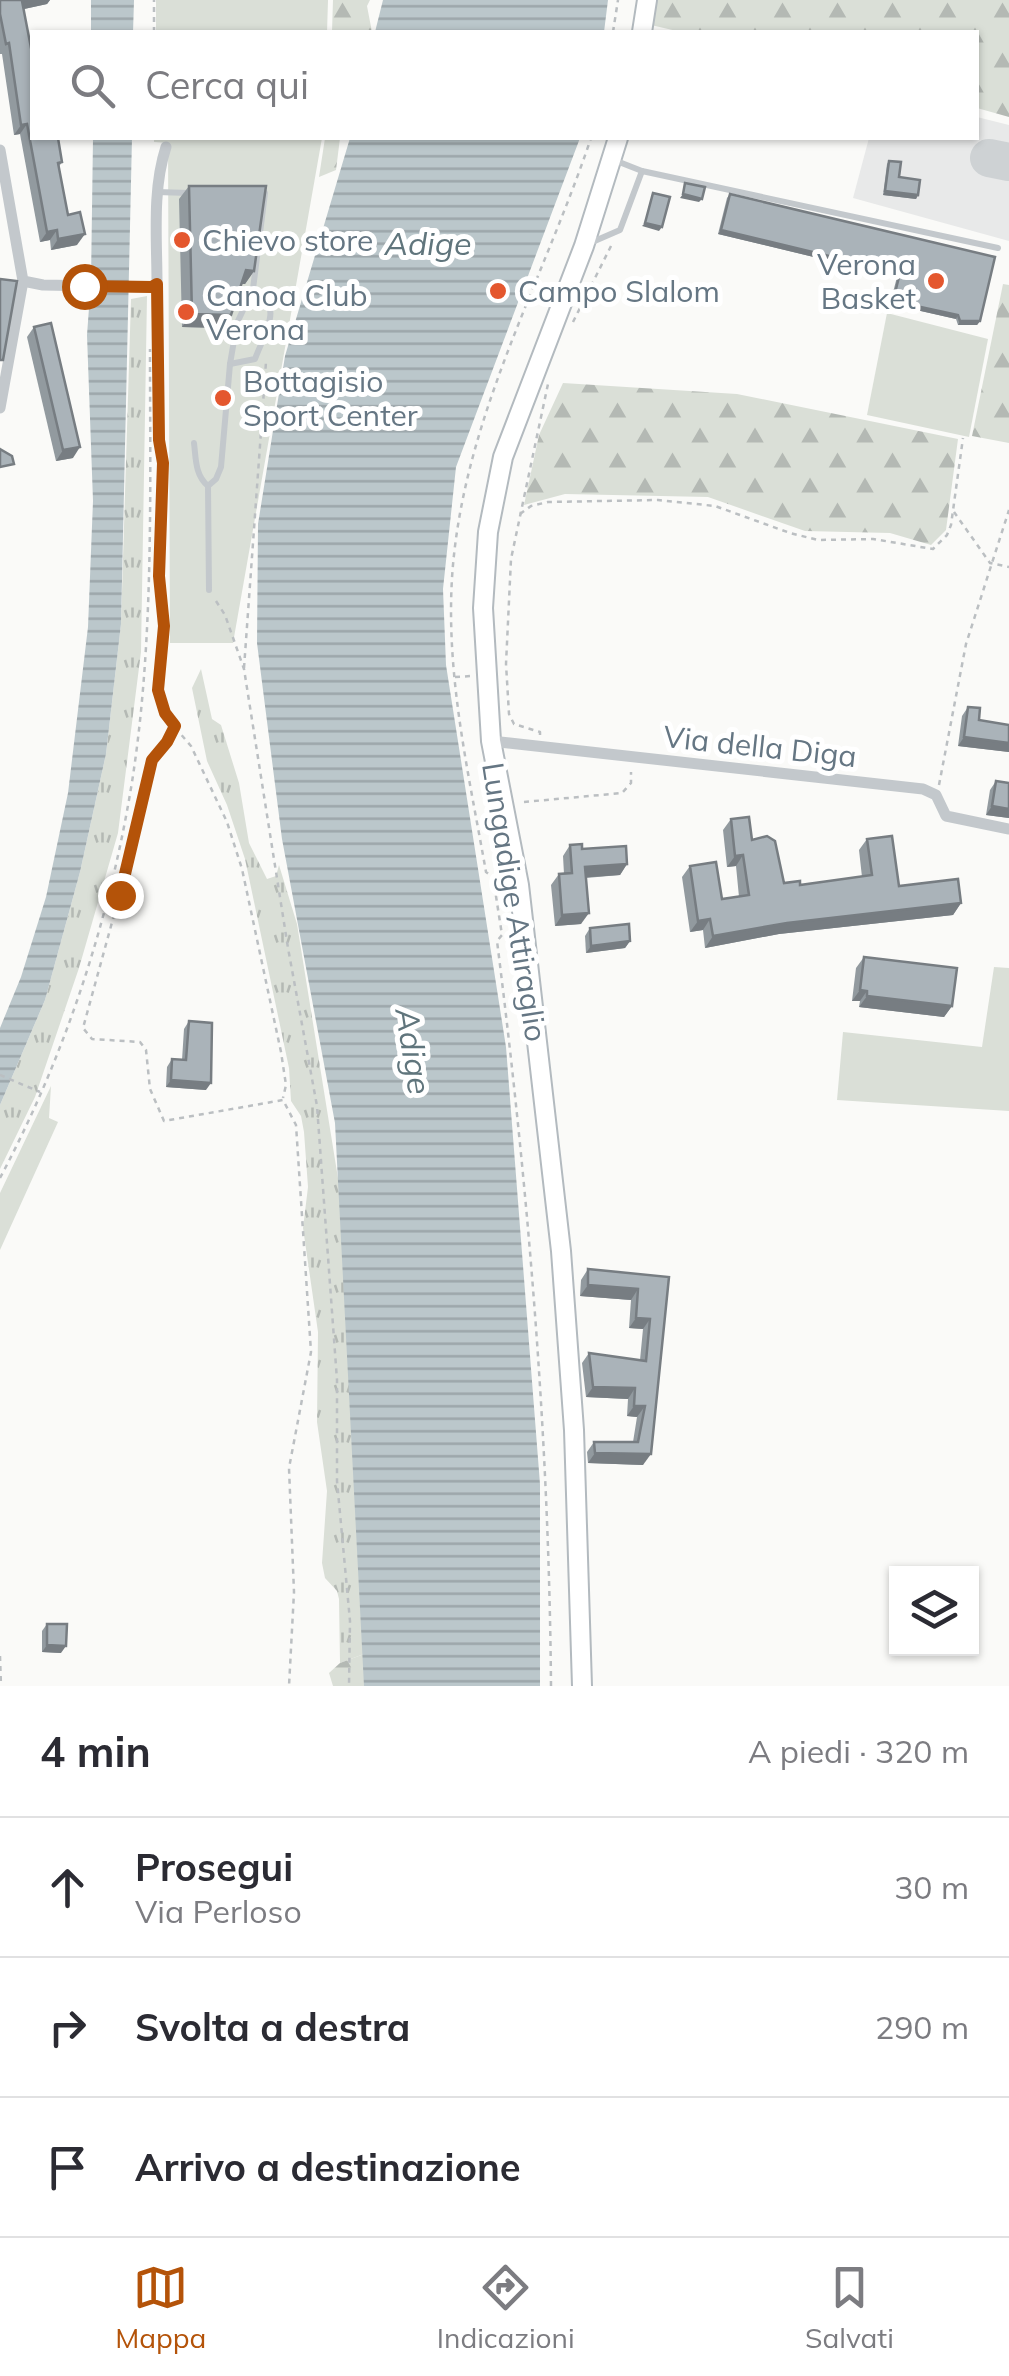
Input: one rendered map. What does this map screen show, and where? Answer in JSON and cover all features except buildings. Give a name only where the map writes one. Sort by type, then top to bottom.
[{"type":"street","points":[[642,30],[647,0]]},
{"type":"street","name":"Lungadige Attiraglio","points":[[582,1686],[574,1430],[561,1251],[519,885],[491,741],[483,608],[488,532],[503,458],[584,246],[617,140]]},
{"type":"street","points":[[23,281],[150,286],[160,166],[166,147]]},
{"type":"street","points":[[0,150],[23,281],[0,408]]},
{"type":"street","name":"Via della Diga","points":[[491,741],[923,789],[936,795],[946,816],[1009,829]]},
{"type":"lane","points":[[612,159],[642,171],[998,248]]},
{"type":"lane","points":[[584,246],[620,230],[642,171]]},
{"type":"lane","points":[[158,192],[193,192]]},
{"type":"lane","points":[[208,486],[216,479],[220,467],[237,323],[253,289],[265,193],[247,193]]},
{"type":"lane","points":[[150,286],[159,342]]},
{"type":"lane","points":[[230,364],[255,359],[269,322],[272,308],[266,296],[253,289]]},
{"type":"lane","points":[[194,443],[201,480],[208,486],[209,590]]},
{"type":"path","points":[[154,0],[154,30]]},
{"type":"path","points":[[613,30],[618,0]]},
{"type":"path","points":[[574,322],[620,230]]},
{"type":"path","points":[[159,342],[159,440],[163,463],[159,576],[164,626],[158,690],[165,713],[191,746],[208,780],[237,854],[281,1052],[286,1085],[283,1100],[296,1126],[311,1352],[290,1468],[294,1592],[289,1686]]},
{"type":"path","points":[[0,1178],[42,1093],[75,1007],[111,883],[132,782],[143,680],[150,504],[150,348]]},
{"type":"path","points":[[244,670],[266,360]]},
{"type":"path","points":[[537,746],[540,732],[520,728],[509,714],[506,600],[519,515],[549,390],[548,374]]},
{"type":"path","points":[[519,515],[531,506],[548,502],[658,500],[715,506],[790,534],[818,540],[873,539],[933,549],[947,535],[963,438]]},
{"type":"path","points":[[953,510],[990,563],[1009,567]]},
{"type":"path","points":[[936,795],[966,644],[1009,510]]},
{"type":"path","points":[[209,590],[225,615],[244,670],[282,915],[318,1106],[337,1380],[338,1481],[350,1621],[349,1686]]},
{"type":"path","points":[[454,677],[485,676]]},
{"type":"path","points":[[175,726],[152,760],[146,778],[111,931],[84,1018],[85,1034],[92,1039],[140,1042],[146,1050],[150,1088],[164,1121],[283,1100]]},
{"type":"path","points":[[524,802],[622,794],[631,783],[632,757]]},
{"type":"path","points":[[0,1076],[42,1093]]},
{"type":"path","points":[[0,1656],[1,1686]]},
{"type":"shaded area","points":[[979,118],[1009,125],[1009,241],[853,198],[868,140],[979,140]]},
{"type":"green space","points":[[156,0],[328,0],[327,30],[156,30]]},
{"type":"green space","points":[[333,0],[370,0],[367,6],[372,30],[332,30]]},
{"type":"green space","points":[[655,0],[1009,0],[1009,117],[979,109],[979,30],[672,30],[651,25]]},
{"type":"green space","name":"Bottagisio Sport Center","points":[[322,140],[233,643],[170,643],[168,143],[154,142]]},
{"type":"green space","points":[[325,140],[340,140],[336,170],[319,177]]},
{"type":"green space","points":[[1003,284],[1009,285],[1009,443],[972,436]]},
{"type":"green space","points":[[147,296],[141,652],[118,833],[79,968],[35,1097],[0,1169],[0,1105],[45,1000],[80,872],[106,754],[121,624],[131,299]]},
{"type":"green space","points":[[887,313],[988,339],[969,437],[867,415]]},
{"type":"green space","points":[[563,383],[737,394],[958,439],[946,530],[931,545],[890,533],[805,531],[708,497],[565,494],[524,505],[539,435]]},
{"type":"green space","points":[[201,669],[212,719],[221,725],[239,783],[249,843],[267,879],[276,876],[279,865],[297,924],[342,1203],[372,1651],[340,1663],[339,1599],[325,1578],[322,1563],[327,1491],[317,1422],[318,1332],[303,1228],[308,1187],[304,1132],[301,1116],[291,1101],[289,1068],[245,859],[207,761],[192,688]]},
{"type":"green space","points":[[994,967],[1009,968],[1009,1111],[837,1100],[843,1032],[982,1047]]},
{"type":"green space","points":[[51,1086],[49,1118],[58,1122],[0,1250],[0,1193]]},
{"type":"green space","points":[[372,1651],[377,1686],[333,1686],[329,1673],[340,1663]]},
{"type":"water","points":[[91,0],[134,0],[133,30],[91,30]]},
{"type":"water","points":[[383,0],[608,0],[604,30],[376,30]]},
{"type":"water","points":[[93,140],[132,140],[121,624],[106,754],[80,872],[45,1000],[0,1105],[0,1028],[46,897],[68,793],[88,627],[93,501],[87,335]]},
{"type":"water","name":"Adige","points":[[349,140],[579,140],[456,467],[443,589],[446,665],[506,1047],[540,1484],[540,1686],[364,1686],[335,1123],[282,839],[257,643],[258,524],[285,356]]},
{"type":"taxiway","points":[[989,158],[1009,162]]},
{"type":"place","name":"Chievo store","points":[[182,240]]},
{"type":"place","name":"Verona Basket","points":[[936,281]]},
{"type":"place","name":"Campo Slalom","points":[[498,291]]},
{"type":"place","name":"Canoa Club Verona","points":[[186,312]]},
{"type":"place","name":"Bottagisio Sport Center","points":[[223,398]]},
{"type":"route","points":[[84,286],[157,284],[159,440],[163,463],[159,576],[164,626],[158,690],[165,713],[175,726],[152,760],[146,778],[120,895]]}]
